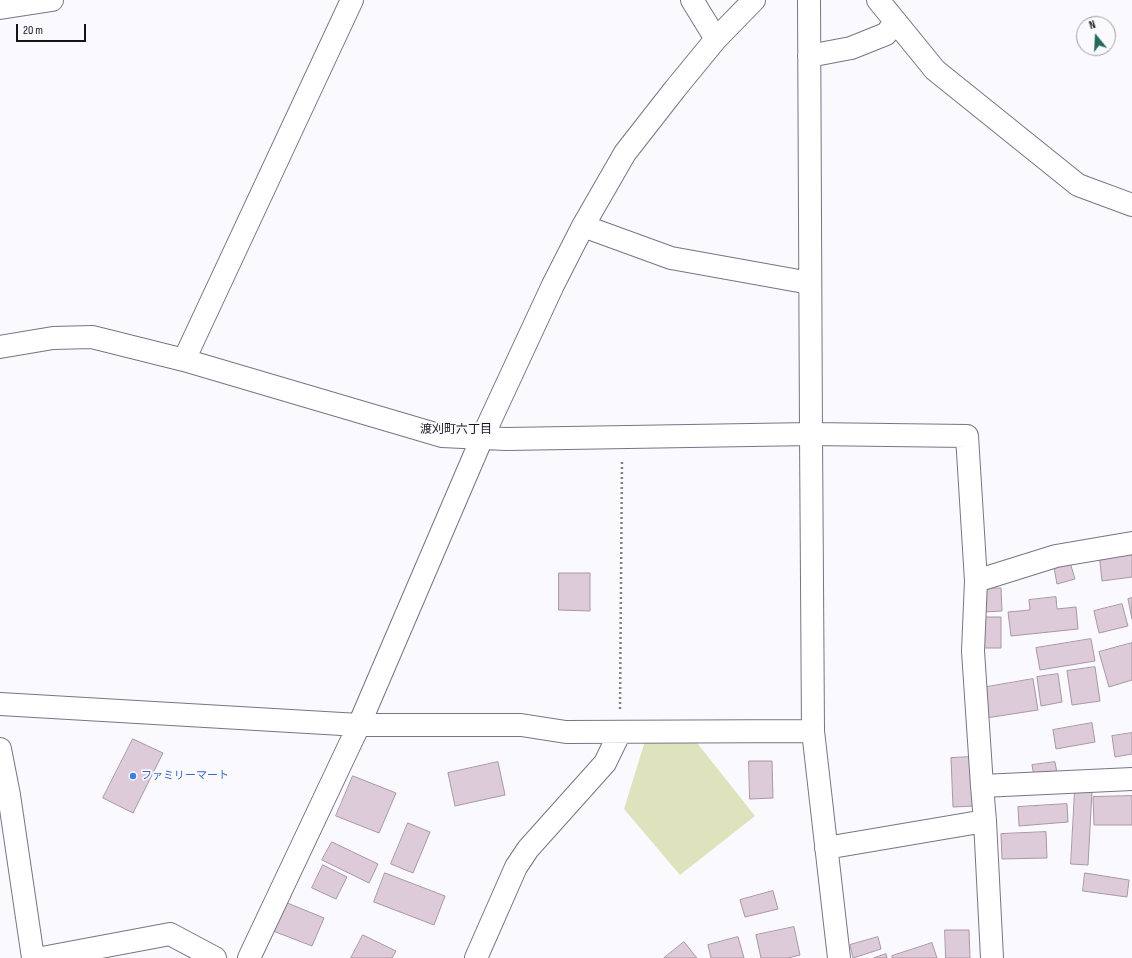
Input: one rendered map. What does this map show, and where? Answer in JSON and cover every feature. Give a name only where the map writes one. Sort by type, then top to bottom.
[{"type":"street","points":[[0,8],[52,0]]},
{"type":"street","points":[[184,360],[352,0]]},
{"type":"street","points":[[692,0],[716,39]]},
{"type":"street","points":[[249,958],[359,725],[482,438],[582,226],[625,153],[716,39],[754,0]]},
{"type":"street","points":[[809,0],[813,732],[839,958]]},
{"type":"street","points":[[878,0],[935,70],[1078,186],[1132,205]]},
{"type":"street","points":[[810,56],[851,48],[886,34],[895,22]]},
{"type":"street","points":[[582,226],[671,258],[810,283]]},
{"type":"street","points":[[0,347],[53,338],[92,337],[184,360],[442,436],[482,438],[811,434],[967,436],[976,580],[973,651],[985,821],[992,958]]},
{"type":"street","points":[[976,580],[1056,556],[1132,543]]},
{"type":"street","points":[[0,704],[359,725],[521,725],[566,732],[813,732]]},
{"type":"street","points":[[476,958],[516,867],[528,849],[605,763],[620,732]]},
{"type":"street","points":[[0,749],[4,796],[33,958]]},
{"type":"street","points":[[982,786],[1132,779]]},
{"type":"street","points":[[826,848],[985,821]]},
{"type":"street","points":[[42,958],[170,934],[215,958]]},
{"type":"path","points":[[620,732],[622,437]]},
{"type":"green space","points":[[694,739],[755,816],[680,875],[624,809],[645,741]]},
{"type":"building","points":[[1132,549],[1132,577],[1102,581],[1099,553]]},
{"type":"building","points":[[1069,559],[1075,579],[1057,584],[1053,562]]},
{"type":"building","points":[[559,573],[590,573],[590,611],[559,610]]},
{"type":"building","points":[[983,588],[1001,588],[1002,611],[984,612]]},
{"type":"building","points":[[1056,597],[1057,609],[1076,607],[1078,629],[1011,636],[1008,612],[1030,610],[1029,600]]},
{"type":"building","points":[[1132,598],[1132,619],[1128,599]]},
{"type":"building","points":[[1122,604],[1128,626],[1099,633],[1094,611]]},
{"type":"building","points":[[983,617],[1001,617],[1001,648],[983,648]]},
{"type":"building","points":[[1091,639],[1095,661],[1040,670],[1036,648]]},
{"type":"building","points":[[1132,643],[1132,680],[1109,687],[1099,652]]},
{"type":"building","points":[[1095,667],[1100,701],[1072,705],[1067,671]]},
{"type":"building","points":[[1058,674],[1062,702],[1041,706],[1037,677]]},
{"type":"building","points":[[1033,679],[1038,710],[986,718],[981,688]]},
{"type":"building","points":[[1092,723],[1095,742],[1056,749],[1053,730]]},
{"type":"building","points":[[1132,733],[1132,754],[1115,757],[1112,736]]},
{"type":"building","name":"ファミリーマート","points":[[133,739],[163,753],[133,813],[103,798]]},
{"type":"building","points":[[971,757],[974,806],[953,807],[951,758]]},
{"type":"building","points":[[749,761],[772,761],[773,798],[750,799]]},
{"type":"building","points":[[498,762],[505,795],[455,806],[448,773]]},
{"type":"building","points":[[1055,762],[1057,773],[1034,776],[1032,765]]},
{"type":"building","points":[[353,776],[396,793],[379,833],[336,816]]},
{"type":"building","points":[[1075,790],[1092,791],[1088,865],[1071,864]]},
{"type":"building","points":[[1132,796],[1132,825],[1094,825],[1093,797]]},
{"type":"building","points":[[1067,804],[1068,822],[1019,826],[1018,807]]},
{"type":"building","points":[[408,823],[430,832],[413,873],[391,864]]},
{"type":"building","points":[[1046,832],[1047,858],[1002,859],[1001,834]]},
{"type":"building","points":[[332,842],[378,864],[369,883],[322,860]]},
{"type":"building","points":[[323,865],[347,877],[336,899],[312,888]]},
{"type":"building","points":[[385,873],[445,896],[434,925],[374,902]]},
{"type":"building","points":[[1085,873],[1129,880],[1127,897],[1083,891]]},
{"type":"building","points":[[773,891],[778,909],[745,917],[740,900]]},
{"type":"building","points":[[285,902],[324,918],[312,946],[273,931]]},
{"type":"building","points":[[794,927],[800,955],[788,958],[761,958],[756,935]]},
{"type":"building","points":[[945,930],[969,930],[970,958],[946,958]]},
{"type":"building","points":[[363,935],[396,951],[392,958],[351,958]]},
{"type":"building","points":[[738,937],[744,958],[711,958],[708,945]]},
{"type":"building","points":[[878,937],[881,949],[853,958],[850,945]]},
{"type":"building","points":[[684,942],[697,958],[664,958]]},
{"type":"building","points":[[932,943],[937,958],[892,958],[892,956]]},
{"type":"building","points":[[886,954],[887,958],[874,958]]},
{"type":"place","name":"ファミリーマート","points":[[133,776]]},
{"type":"district","name":"渡刈町六丁目","points":[[456,430]]}]
